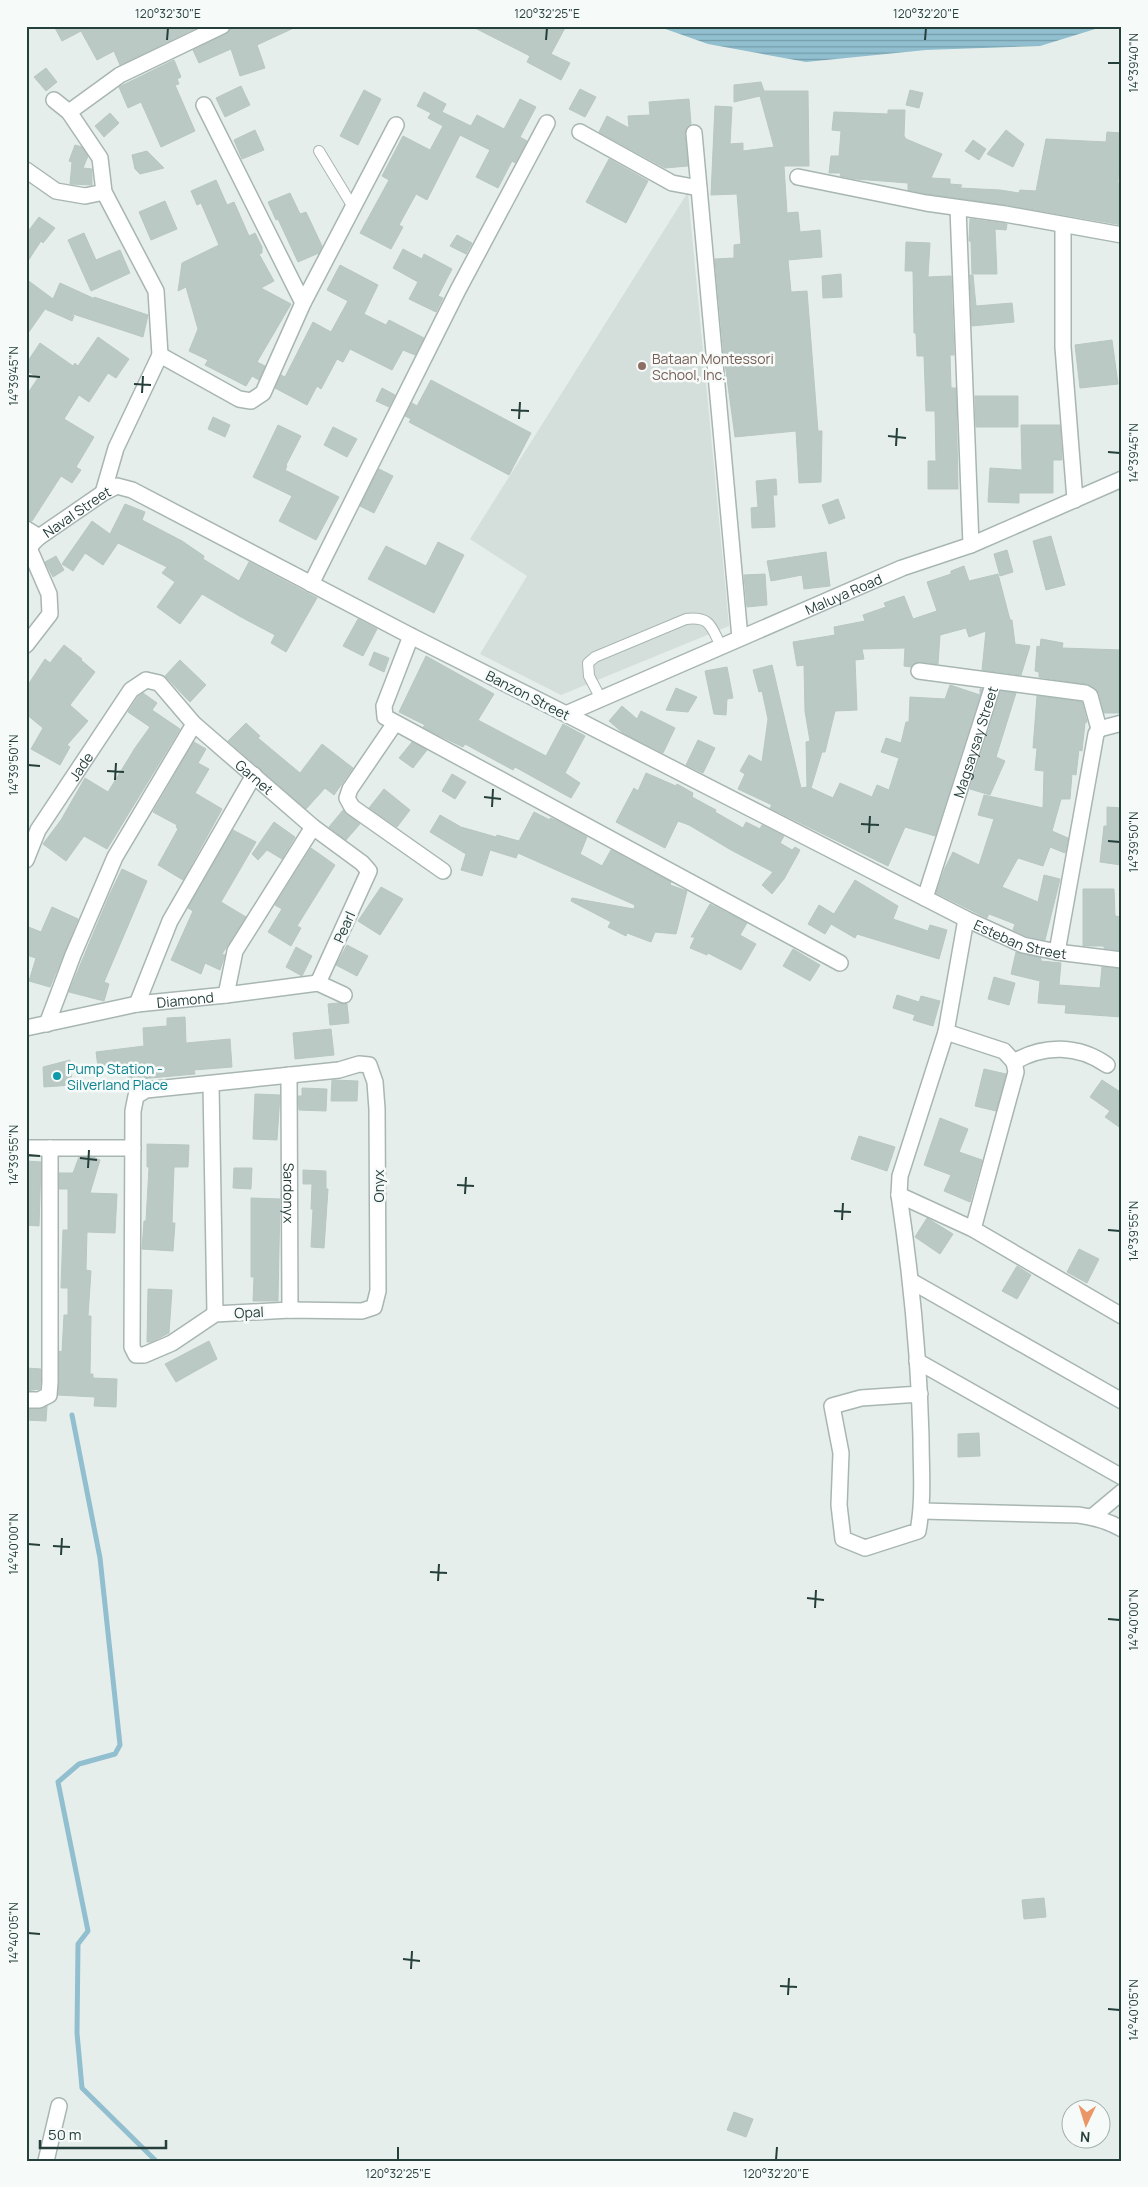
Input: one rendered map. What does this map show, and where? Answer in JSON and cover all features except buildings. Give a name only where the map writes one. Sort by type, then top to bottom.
[{"type":"street","points":[[69,112],[126,72],[222,26]]},
{"type":"street","points":[[54,100],[69,112],[100,158],[104,192],[156,291],[160,355],[116,448],[103,493]]},
{"type":"street","points":[[204,105],[303,303]]},
{"type":"street","points":[[311,584],[458,290],[547,123]]},
{"type":"street","points":[[160,355],[239,399],[251,401],[263,393],[303,303],[396,125]]},
{"type":"street","points":[[580,132],[672,183],[699,188]]},
{"type":"street","points":[[694,133],[740,638]]},
{"type":"street","points":[[26,170],[56,191],[85,196],[104,192]]},
{"type":"street","points":[[798,177],[958,208],[1005,214],[1122,235]]},
{"type":"street","points":[[958,208],[971,545]]},
{"type":"street","points":[[1063,225],[1063,347],[1075,500]]},
{"type":"street","name":"Maluya Road","points":[[566,714],[902,568],[971,545],[1122,479]]},
{"type":"street","name":"Naval Street","points":[[31,545],[103,493],[117,486],[132,490]]},
{"type":"street","name":"Banzon Street","points":[[132,490],[411,636],[926,898]]},
{"type":"street","points":[[26,529],[49,594],[50,614],[26,644]]},
{"type":"street","points":[[411,636],[384,706],[385,717],[840,963]]},
{"type":"street","points":[[920,671],[994,682]]},
{"type":"street","name":"Garnet","points":[[146,680],[159,683],[194,724],[313,827],[362,863],[369,872]]},
{"type":"street","name":"Jade","points":[[26,860],[38,830],[130,690],[146,680]]},
{"type":"street","name":"Magsaysay Street","points":[[926,898],[994,682],[1086,694],[1090,696],[1099,729]]},
{"type":"street","points":[[395,722],[350,789],[347,798],[352,807],[442,871]]},
{"type":"street","points":[[1057,952],[1096,734],[1099,729],[1122,723]]},
{"type":"street","points":[[48,1024],[73,955],[114,857],[194,724]]},
{"type":"street","points":[[137,1004],[170,921],[254,774]]},
{"type":"street","points":[[226,995],[235,951],[313,827]]},
{"type":"street","name":"Pearl","points":[[318,983],[369,872]]},
{"type":"street","name":"Esteban Street","points":[[926,898],[1023,945],[1057,952],[1122,960]]},
{"type":"street","points":[[920,1394],[861,1398],[832,1406],[840,1453],[839,1505],[843,1538],[865,1548],[918,1532],[922,1511],[920,1394],[912,1281],[899,1195],[900,1176],[946,1032],[966,918]]},
{"type":"street","points":[[318,983],[344,995]]},
{"type":"street","name":"Diamond","points":[[26,1028],[137,1004],[318,983]]},
{"type":"street","points":[[946,1032],[1004,1051],[1014,1062],[1016,1072],[973,1229]]},
{"type":"street","points":[[1014,1062],[1028,1053],[1040,1050],[1063,1049],[1084,1052],[1108,1066]]},
{"type":"street","name":"Onyx","points":[[289,1075],[339,1070],[359,1064],[369,1065],[375,1082],[377,1109],[378,1291],[374,1307]]},
{"type":"street","points":[[26,1148],[133,1148],[133,1110],[136,1096],[146,1090],[289,1075]]},
{"type":"street","name":"Sardonyx","points":[[289,1075],[290,1310]]},
{"type":"street","points":[[211,1084],[215,1314]]},
{"type":"street","points":[[26,1400],[39,1400],[48,1395],[50,1382],[50,1148]]},
{"type":"street","name":"Opal","points":[[133,1148],[132,1347],[136,1355],[144,1355],[172,1343],[215,1314],[290,1310],[362,1312],[374,1307]]},
{"type":"street","points":[[899,1195],[973,1229],[1122,1316]]},
{"type":"street","points":[[912,1281],[1122,1401]]},
{"type":"street","points":[[917,1361],[1122,1477]]},
{"type":"street","points":[[1092,1517],[1122,1492]]},
{"type":"street","points":[[922,1511],[1092,1517],[1111,1522],[1122,1529]]},
{"type":"street","points":[[46,2161],[59,2106]]},
{"type":"lane","points":[[319,151],[353,207]]},
{"type":"lane","points":[[601,699],[588,670],[588,663],[595,657],[686,619],[698,618],[709,623],[721,646]]},
{"type":"shaded area","name":"Bataan Montessori School, Inc.","points":[[688,192],[729,626],[561,695],[480,654],[527,576],[470,539]]},
{"type":"water","points":[[657,26],[1105,26],[1040,46],[926,50],[806,62],[708,44]]},
{"type":"waterway","points":[[72,1415],[100,1558],[120,1745],[115,1754],[79,1764],[58,1782],[88,1931],[78,1944],[77,2033],[82,2088],[156,2161]]},
{"type":"place","name":"Bataan Montessori School, Inc.","points":[[642,366]]},
{"type":"place","name":"Pump Station - Silverland Place","points":[[57,1076]]}]
